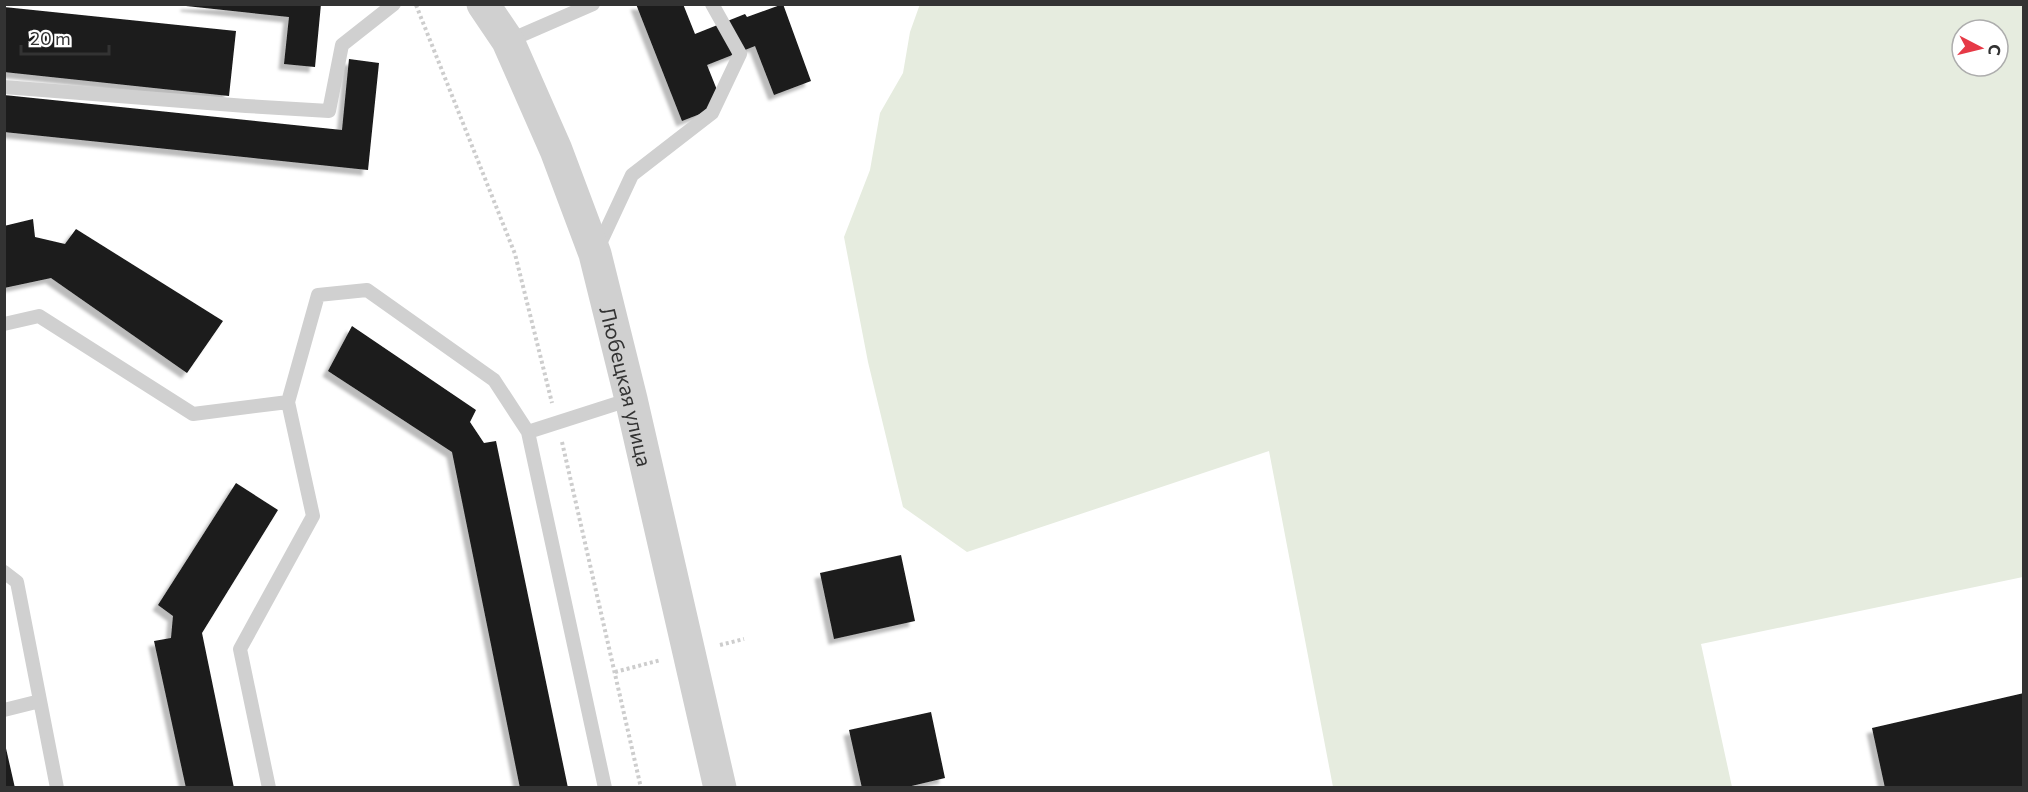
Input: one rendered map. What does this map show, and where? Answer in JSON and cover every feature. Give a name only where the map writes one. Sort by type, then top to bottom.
[{"type":"street","name":"Любецкая улица","points":[[483,4],[508,41],[556,150],[595,254],[632,399],[720,788]]},
{"type":"lane","points":[[4,87],[329,111],[342,45],[394,4]]},
{"type":"lane","points":[[508,41],[593,4]]},
{"type":"lane","points":[[595,254],[632,175],[712,114],[740,54],[712,4]]},
{"type":"lane","points":[[269,788],[240,649],[313,516],[288,402],[318,295],[367,290],[494,380],[528,432],[605,788]]},
{"type":"lane","points":[[4,324],[39,316],[193,414],[288,402]]},
{"type":"lane","points":[[528,432],[632,399]]},
{"type":"lane","points":[[4,572],[17,582],[57,788]]},
{"type":"lane","points":[[4,710],[40,701]]},
{"type":"path","points":[[415,4],[515,254],[558,423],[641,788]]},
{"type":"shaded area","points":[[920,4],[2023,5],[2023,577],[1701,644],[1732,787],[1333,787],[1269,451],[967,552],[903,507],[868,362],[844,237],[870,170],[880,113],[903,73],[910,32]]},
{"type":"building","points":[[186,4],[321,4],[315,67],[284,64],[289,17],[186,6]]},
{"type":"building","points":[[636,4],[683,4],[695,34],[745,14],[747,17],[783,4],[811,81],[774,95],[755,46],[707,65],[723,105],[682,121]]},
{"type":"building","points":[[4,7],[236,31],[229,96],[4,72]]},
{"type":"building","points":[[349,59],[379,63],[368,170],[4,132],[4,95],[342,130]]},
{"type":"building","points":[[33,219],[35,237],[65,244],[76,229],[223,321],[187,373],[51,278],[4,288],[4,226]]},
{"type":"building","points":[[352,326],[476,410],[470,422],[484,443],[496,441],[568,788],[520,788],[452,452],[328,371]]},
{"type":"building","points":[[236,483],[278,510],[202,633],[234,788],[186,788],[154,641],[171,638],[173,616],[158,605]]},
{"type":"building","points":[[901,555],[915,621],[834,639],[820,573]]},
{"type":"building","points":[[2024,693],[2024,788],[1885,788],[1872,728]]},
{"type":"building","points":[[931,712],[945,778],[903,788],[862,788],[849,730]]},
{"type":"building","points":[[5,744],[15,788],[4,788]]}]
